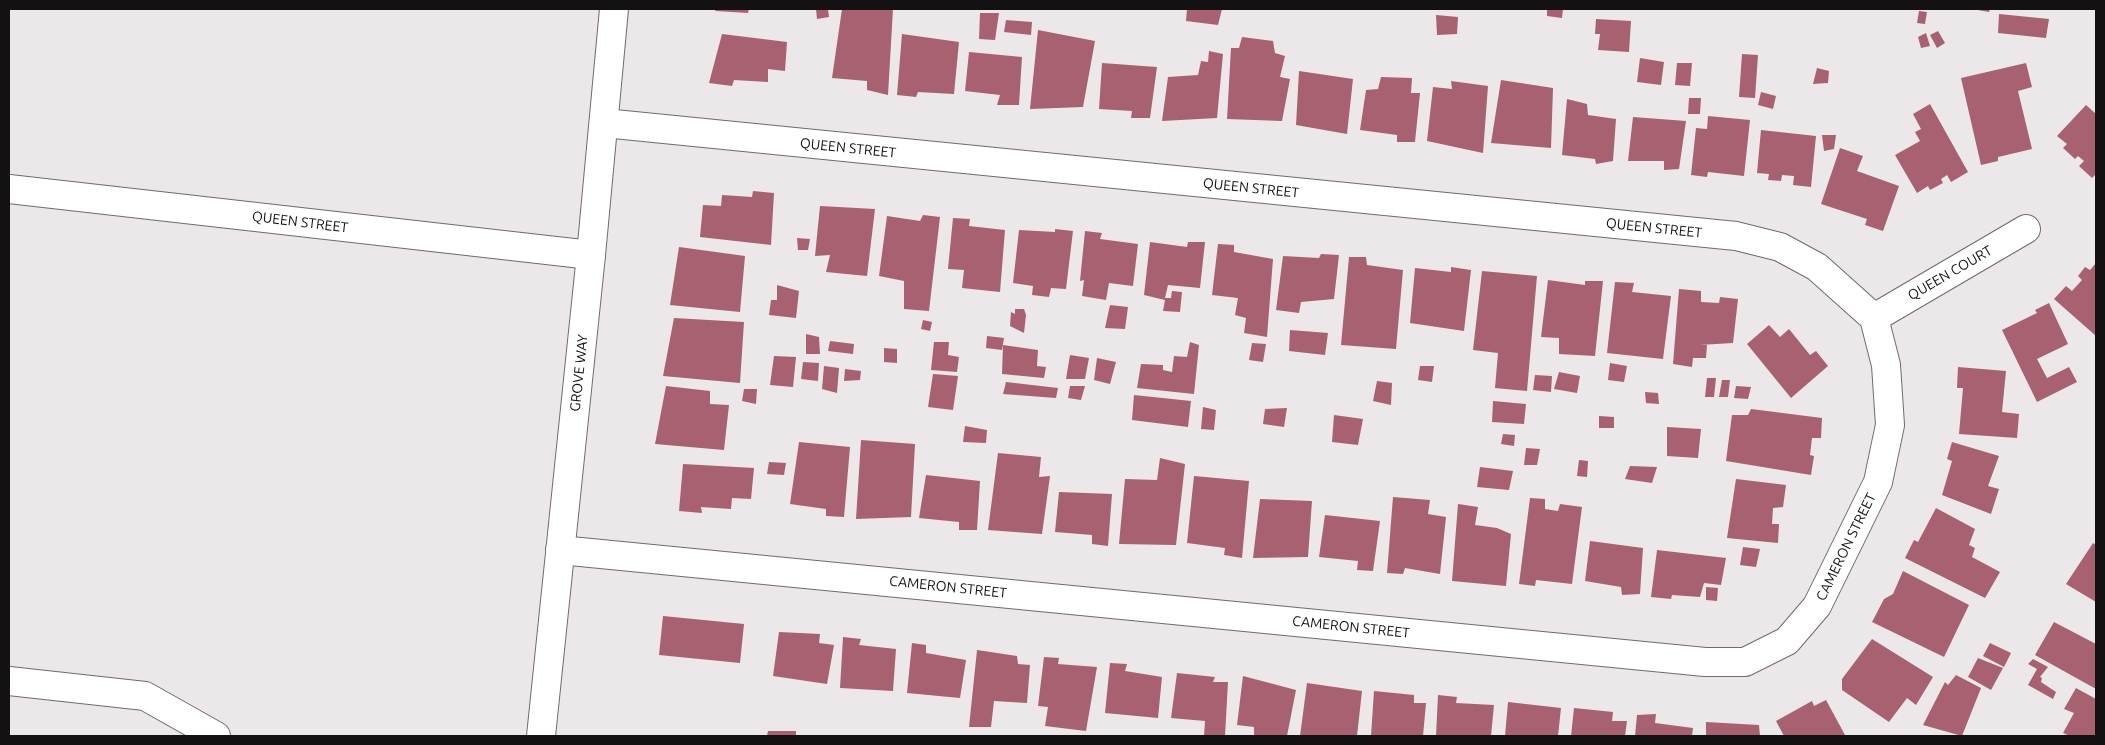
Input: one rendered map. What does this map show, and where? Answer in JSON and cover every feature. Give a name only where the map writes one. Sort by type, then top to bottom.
[{"type":"street","name":"GROVE WAY","points":[[541,736],[592,255],[614,9]]},
{"type":"street","name":"QUEEN STREET","points":[[604,123],[1736,236],[1780,247],[1817,267],[1874,318]]},
{"type":"street","name":"QUEEN STREET","points":[[9,189],[592,255]]},
{"type":"street","name":"QUEEN COURT","points":[[1874,318],[2026,229]]},
{"type":"street","name":"CAMERON STREET","points":[[560,550],[1705,662],[1745,662],[1787,641],[1817,606],[1878,482],[1890,425],[1886,366],[1874,318]]},
{"type":"street","points":[[9,681],[144,696],[216,736]]},
{"type":"building","points":[[716,9],[749,9],[748,13],[715,11]]},
{"type":"building","points":[[816,9],[828,9],[829,17],[817,19]]},
{"type":"building","points":[[842,9],[893,9],[888,95],[867,90],[867,81],[832,78]]},
{"type":"building","points":[[1187,9],[1222,9],[1218,25],[1186,21]]},
{"type":"building","points":[[1547,9],[1563,9],[1562,18],[1547,16]]},
{"type":"building","points":[[1972,9],[1990,9],[1989,12]]},
{"type":"building","points":[[1919,11],[1927,12],[1925,24],[1917,23]]},
{"type":"building","points":[[980,13],[999,13],[995,40],[979,39]]},
{"type":"building","points":[[1999,14],[2049,19],[2046,38],[1998,33]]},
{"type":"building","points":[[1436,15],[1458,17],[1457,34],[1437,35]]},
{"type":"building","points":[[1596,19],[1631,21],[1629,52],[1598,50],[1600,34],[1595,34]]},
{"type":"building","points":[[1006,20],[1032,22],[1031,35],[1004,32]]},
{"type":"building","points":[[1038,30],[1095,41],[1083,107],[1030,109]]},
{"type":"building","points":[[1938,31],[1945,43],[1937,48],[1930,35]]},
{"type":"building","points":[[1926,33],[1930,46],[1921,48],[1918,37]]},
{"type":"building","points":[[722,34],[787,42],[785,71],[768,69],[768,82],[734,80],[732,86],[709,83]]},
{"type":"building","points":[[902,34],[959,42],[954,94],[918,92],[916,97],[897,95]]},
{"type":"building","points":[[1242,37],[1273,41],[1275,53],[1285,56],[1280,77],[1290,79],[1282,121],[1227,119],[1231,48],[1239,48]]},
{"type":"building","points":[[1209,51],[1223,54],[1217,118],[1162,121],[1168,77],[1198,75],[1201,61],[1208,62]]},
{"type":"building","points":[[969,52],[1022,57],[1019,105],[997,105],[1000,95],[965,91]]},
{"type":"building","points":[[1742,54],[1758,55],[1755,98],[1739,97]]},
{"type":"building","points":[[1640,58],[1664,62],[1661,85],[1637,82]]},
{"type":"building","points":[[1102,63],[1157,67],[1150,118],[1131,118],[1132,111],[1099,109]]},
{"type":"building","points":[[1677,63],[1692,63],[1690,86],[1675,85]]},
{"type":"building","points":[[2026,63],[2032,87],[2018,91],[2032,149],[1998,157],[1998,161],[1981,165],[1961,78]]},
{"type":"building","points":[[1817,68],[1829,71],[1828,83],[1813,84]]},
{"type":"building","points":[[1299,71],[1353,79],[1347,134],[1296,125]]},
{"type":"building","points":[[1381,77],[1412,78],[1411,93],[1420,93],[1415,142],[1397,142],[1397,135],[1360,130],[1366,90],[1378,89]]},
{"type":"building","points":[[1501,80],[1553,88],[1551,148],[1491,143]]},
{"type":"building","points":[[1451,81],[1488,86],[1483,153],[1427,141],[1433,87],[1452,89]]},
{"type":"building","points":[[1761,92],[1776,96],[1773,109],[1758,105]]},
{"type":"building","points":[[1689,98],[1701,98],[1700,114],[1688,114]]},
{"type":"building","points":[[1567,99],[1587,104],[1588,115],[1616,119],[1613,161],[1596,164],[1595,159],[1562,155]]},
{"type":"building","points":[[1930,104],[1968,172],[1951,182],[1947,175],[1941,179],[1943,183],[1930,190],[1928,186],[1917,193],[1895,155],[1920,141],[1915,132],[1921,129],[1913,114]]},
{"type":"building","points":[[2086,105],[2096,114],[2096,174],[2092,178],[2079,166],[2084,161],[2078,156],[2075,159],[2063,148],[2067,144],[2057,136]]},
{"type":"building","points":[[1708,116],[1750,120],[1744,176],[1708,172],[1707,177],[1691,175],[1696,128],[1707,129]]},
{"type":"building","points":[[1633,117],[1686,121],[1679,169],[1664,170],[1664,161],[1628,161]]},
{"type":"building","points":[[1761,130],[1816,136],[1811,187],[1793,185],[1794,176],[1782,175],[1781,181],[1768,180],[1769,174],[1757,173]]},
{"type":"building","points":[[1822,135],[1836,135],[1834,149],[1824,151]]},
{"type":"building","points":[[1840,148],[1863,156],[1857,171],[1899,186],[1883,231],[1865,225],[1867,219],[1821,204]]},
{"type":"building","points":[[753,191],[774,193],[771,245],[700,237],[703,205],[721,206],[722,195],[752,197]]},
{"type":"building","points":[[820,206],[875,209],[867,276],[826,272],[830,255],[815,256]]},
{"type":"building","points":[[923,215],[940,217],[929,311],[904,309],[904,281],[879,276],[887,216],[920,221]]},
{"type":"building","points":[[953,218],[970,219],[969,226],[1005,230],[1000,292],[962,288],[964,270],[948,269]]},
{"type":"building","points":[[1055,229],[1073,231],[1066,289],[1051,288],[1049,297],[1032,295],[1033,286],[1013,283],[1019,230],[1055,232]]},
{"type":"building","points":[[1085,231],[1102,233],[1100,239],[1138,244],[1133,286],[1109,283],[1106,300],[1082,296],[1084,280],[1080,281]]},
{"type":"building","points":[[797,238],[810,239],[808,250],[798,250]]},
{"type":"building","points":[[1150,242],[1187,247],[1188,242],[1205,242],[1200,288],[1168,285],[1165,298],[1171,298],[1172,291],[1182,292],[1180,312],[1163,311],[1165,300],[1144,295]]},
{"type":"building","points":[[1218,244],[1234,245],[1234,252],[1273,259],[1267,337],[1244,333],[1246,318],[1235,315],[1238,298],[1212,295]]},
{"type":"building","points":[[679,247],[745,256],[740,312],[670,305]]},
{"type":"building","points":[[1321,254],[1339,255],[1334,299],[1301,302],[1299,313],[1276,310],[1283,256],[1319,258]]},
{"type":"building","points":[[1349,257],[1366,257],[1367,265],[1403,270],[1396,349],[1341,345]]},
{"type":"building","points":[[2096,263],[2096,336],[2054,299],[2066,286],[2072,291],[2082,280],[2078,276],[2085,267],[2090,270]]},
{"type":"building","points":[[1451,267],[1471,270],[1464,331],[1410,323],[1415,268],[1451,272]]},
{"type":"building","points":[[1482,271],[1537,276],[1527,391],[1495,388],[1498,353],[1473,350]]},
{"type":"building","points":[[1548,280],[1585,285],[1585,281],[1603,281],[1595,356],[1559,354],[1559,338],[1541,337]]},
{"type":"building","points":[[1615,282],[1634,283],[1632,292],[1671,296],[1663,359],[1607,353]]},
{"type":"building","points":[[777,285],[799,291],[796,318],[769,315],[771,300],[777,300]]},
{"type":"building","points":[[1679,289],[1701,291],[1701,302],[1719,303],[1720,297],[1738,299],[1733,343],[1699,345],[1707,345],[1706,358],[1693,358],[1692,367],[1673,364]]},
{"type":"building","points":[[2049,303],[2068,344],[2037,359],[2047,378],[2069,367],[2077,382],[2037,402],[2002,330],[2037,313],[2035,310]]},
{"type":"building","points":[[1110,305],[1128,307],[1125,329],[1105,328]]},
{"type":"building","points":[[1015,309],[1024,309],[1026,315],[1024,333],[1010,326],[1011,312],[1015,314]]},
{"type":"building","points":[[674,318],[744,322],[740,383],[663,376]]},
{"type":"building","points":[[923,320],[932,322],[930,331],[921,329]]},
{"type":"building","points":[[1769,325],[1780,337],[1789,329],[1810,355],[1816,351],[1828,366],[1791,398],[1747,344]]},
{"type":"building","points":[[1290,330],[1328,333],[1325,355],[1289,351]]},
{"type":"building","points":[[806,334],[819,337],[820,354],[806,354]]},
{"type":"building","points":[[987,336],[1004,338],[1002,350],[986,348]]},
{"type":"building","points":[[830,341],[854,344],[853,354],[828,351]]},
{"type":"building","points":[[934,342],[949,342],[948,355],[959,357],[957,372],[931,370]]},
{"type":"building","points":[[1190,342],[1199,345],[1194,394],[1137,388],[1141,364],[1163,365],[1163,370],[1172,372],[1174,356],[1187,357]]},
{"type":"building","points":[[1252,343],[1266,344],[1263,362],[1249,360]]},
{"type":"building","points":[[1003,345],[1038,350],[1037,366],[1046,367],[1044,378],[1002,374]]},
{"type":"building","points":[[884,348],[897,349],[897,363],[884,362]]},
{"type":"building","points":[[1070,355],[1089,358],[1085,379],[1066,379]]},
{"type":"building","points":[[774,356],[796,357],[793,387],[770,385]]},
{"type":"building","points":[[1097,358],[1116,362],[1110,384],[1094,380]]},
{"type":"building","points":[[803,362],[819,363],[818,381],[801,379]]},
{"type":"building","points":[[1610,363],[1627,366],[1624,382],[1608,380]]},
{"type":"building","points":[[824,366],[839,368],[837,393],[822,389]]},
{"type":"building","points":[[1420,366],[1434,366],[1432,382],[1418,380]]},
{"type":"building","points":[[1958,367],[2006,371],[2002,412],[2019,414],[2017,438],[1959,434],[1963,388],[1957,388]]},
{"type":"building","points":[[845,369],[861,371],[860,380],[844,381]]},
{"type":"building","points":[[1559,372],[1580,376],[1577,393],[1554,389]]},
{"type":"building","points":[[933,374],[958,376],[953,410],[928,407]]},
{"type":"building","points":[[1535,375],[1552,376],[1551,392],[1533,390]]},
{"type":"building","points":[[1707,378],[1716,378],[1714,397],[1705,397]]},
{"type":"building","points":[[1722,380],[1730,380],[1728,397],[1719,397]]},
{"type":"building","points":[[1377,381],[1392,383],[1391,405],[1373,401]]},
{"type":"building","points":[[1006,382],[1058,388],[1056,398],[1003,394]]},
{"type":"building","points":[[666,386],[710,391],[710,404],[729,405],[724,450],[655,444]]},
{"type":"building","points":[[1070,386],[1085,386],[1081,400],[1068,398]]},
{"type":"building","points":[[1736,386],[1751,387],[1748,399],[1734,398]]},
{"type":"building","points":[[744,389],[757,389],[756,404],[742,401]]},
{"type":"building","points":[[1645,392],[1658,393],[1659,404],[1646,403]]},
{"type":"building","points":[[1134,395],[1191,401],[1188,427],[1132,420]]},
{"type":"building","points":[[1493,401],[1526,404],[1524,424],[1492,422]]},
{"type":"building","points":[[1203,407],[1216,410],[1214,430],[1201,429]]},
{"type":"building","points":[[1287,408],[1284,427],[1263,424],[1265,409]]},
{"type":"building","points":[[1751,409],[1822,418],[1821,438],[1812,438],[1810,455],[1814,456],[1811,475],[1726,461],[1732,415],[1748,415]]},
{"type":"building","points":[[1334,415],[1363,419],[1358,445],[1332,442]]},
{"type":"building","points":[[1599,416],[1614,417],[1614,428],[1599,428]]},
{"type":"building","points":[[965,426],[987,430],[986,443],[963,442]]},
{"type":"building","points":[[1667,427],[1701,429],[1698,458],[1667,456]]},
{"type":"building","points":[[1503,434],[1515,435],[1514,446],[1501,444]]},
{"type":"building","points":[[861,440],[915,444],[911,517],[856,519]]},
{"type":"building","points":[[799,442],[850,447],[844,517],[826,516],[826,509],[790,504]]},
{"type":"building","points":[[1952,442],[1999,456],[1988,486],[1999,489],[1991,514],[1942,495],[1952,461],[1947,459]]},
{"type":"building","points":[[1526,448],[1540,449],[1537,465],[1524,465]]},
{"type":"building","points":[[998,453],[1041,457],[1039,477],[1050,476],[1042,534],[988,530]]},
{"type":"building","points":[[1160,458],[1185,464],[1176,545],[1119,544],[1125,479],[1157,480]]},
{"type":"building","points":[[1579,460],[1588,461],[1587,477],[1577,476]]},
{"type":"building","points":[[769,462],[786,463],[784,475],[767,474]]},
{"type":"building","points":[[683,464],[754,468],[751,499],[732,498],[731,509],[701,507],[702,513],[679,511]]},
{"type":"building","points":[[1630,466],[1657,467],[1652,483],[1625,479]]},
{"type":"building","points":[[1480,467],[1513,471],[1509,490],[1477,487]]},
{"type":"building","points":[[926,475],[980,481],[977,530],[959,530],[959,522],[919,518]]},
{"type":"building","points":[[1194,476],[1249,481],[1242,558],[1224,555],[1225,548],[1187,543]]},
{"type":"building","points":[[1736,479],[1786,485],[1783,507],[1773,508],[1772,524],[1779,524],[1778,543],[1727,538]]},
{"type":"building","points":[[1059,492],[1112,494],[1108,546],[1092,544],[1092,535],[1055,532]]},
{"type":"building","points":[[1393,497],[1430,500],[1428,514],[1446,517],[1440,574],[1405,568],[1403,574],[1387,573]]},
{"type":"building","points":[[1530,498],[1545,499],[1545,509],[1558,511],[1560,504],[1582,507],[1572,584],[1536,580],[1535,586],[1519,584]]},
{"type":"building","points":[[1260,499],[1312,501],[1308,557],[1253,558]]},
{"type":"building","points":[[1458,504],[1478,507],[1475,525],[1497,528],[1511,534],[1506,586],[1452,581]]},
{"type":"building","points":[[1936,508],[1975,529],[1969,545],[1975,548],[1972,557],[2000,572],[1985,598],[1905,558],[1914,540],[1918,542]]},
{"type":"building","points":[[1325,515],[1380,521],[1373,571],[1357,570],[1358,561],[1319,557]]},
{"type":"building","points":[[1590,541],[1643,548],[1640,594],[1622,595],[1621,587],[1585,581]]},
{"type":"building","points":[[2093,543],[2096,545],[2096,602],[2066,584]]},
{"type":"building","points":[[1743,547],[1760,549],[1756,567],[1740,565]]},
{"type":"building","points":[[1657,550],[1726,558],[1721,585],[1704,583],[1700,597],[1672,595],[1671,599],[1651,597]]},
{"type":"building","points":[[1903,571],[1969,605],[1944,657],[1872,622],[1884,599],[1893,594]]},
{"type":"building","points":[[1706,587],[1718,588],[1717,601],[1706,600]]},
{"type":"building","points":[[663,616],[744,624],[740,663],[659,655]]},
{"type":"building","points":[[2054,622],[2096,644],[2096,689],[2035,655]]},
{"type":"building","points":[[779,632],[820,634],[819,643],[834,645],[827,684],[773,676]]},
{"type":"building","points":[[843,637],[861,639],[859,645],[896,649],[893,691],[840,688]]},
{"type":"building","points":[[1872,639],[1933,677],[1916,705],[1907,698],[1889,722],[1842,690],[1842,679]]},
{"type":"building","points":[[912,643],[926,645],[926,653],[966,660],[960,698],[907,693]]},
{"type":"building","points":[[1990,643],[2011,653],[2004,667],[1983,656]]},
{"type":"building","points":[[977,650],[1017,656],[1018,664],[1030,665],[1027,703],[994,701],[991,727],[969,727]]},
{"type":"building","points":[[1044,657],[1059,658],[1058,664],[1097,667],[1086,731],[1045,726],[1048,707],[1038,706]]},
{"type":"building","points":[[1978,658],[2003,668],[1991,690],[1968,677]]},
{"type":"building","points":[[2033,659],[2048,667],[2040,677],[2042,678],[2041,682],[2056,692],[2053,699],[2028,685],[2037,669],[2028,664]]},
{"type":"building","points":[[1110,663],[1127,664],[1125,671],[1162,677],[1158,718],[1105,713]]},
{"type":"building","points":[[1177,673],[1215,677],[1213,682],[1228,682],[1225,736],[1204,736],[1205,721],[1171,718]]},
{"type":"building","points":[[1956,675],[1981,688],[1962,736],[1923,725],[1945,682],[1948,685]]},
{"type":"building","points":[[1243,676],[1296,690],[1287,736],[1254,736],[1254,727],[1237,725]]},
{"type":"building","points":[[1307,683],[1362,691],[1357,736],[1300,736]]},
{"type":"building","points":[[2076,688],[2096,699],[2096,736],[2070,736],[2063,733],[2074,713],[2064,709]]},
{"type":"building","points":[[1374,691],[1414,695],[1414,703],[1426,703],[1423,736],[1371,736]]},
{"type":"building","points":[[1438,695],[1457,697],[1456,703],[1494,705],[1491,736],[1436,736]]},
{"type":"building","points":[[1826,700],[1845,735],[1784,736],[1776,721],[1812,701],[1814,706]]},
{"type":"building","points":[[1508,702],[1561,708],[1558,736],[1505,736]]},
{"type":"building","points":[[1574,708],[1613,712],[1612,721],[1627,721],[1625,736],[1571,736]]},
{"type":"building","points":[[1656,714],[1655,723],[1693,728],[1692,736],[1635,736],[1637,715]]},
{"type":"building","points":[[1706,722],[1759,725],[1760,736],[1706,736]]},
{"type":"building","points":[[768,731],[796,731],[796,736],[767,736]]}]
